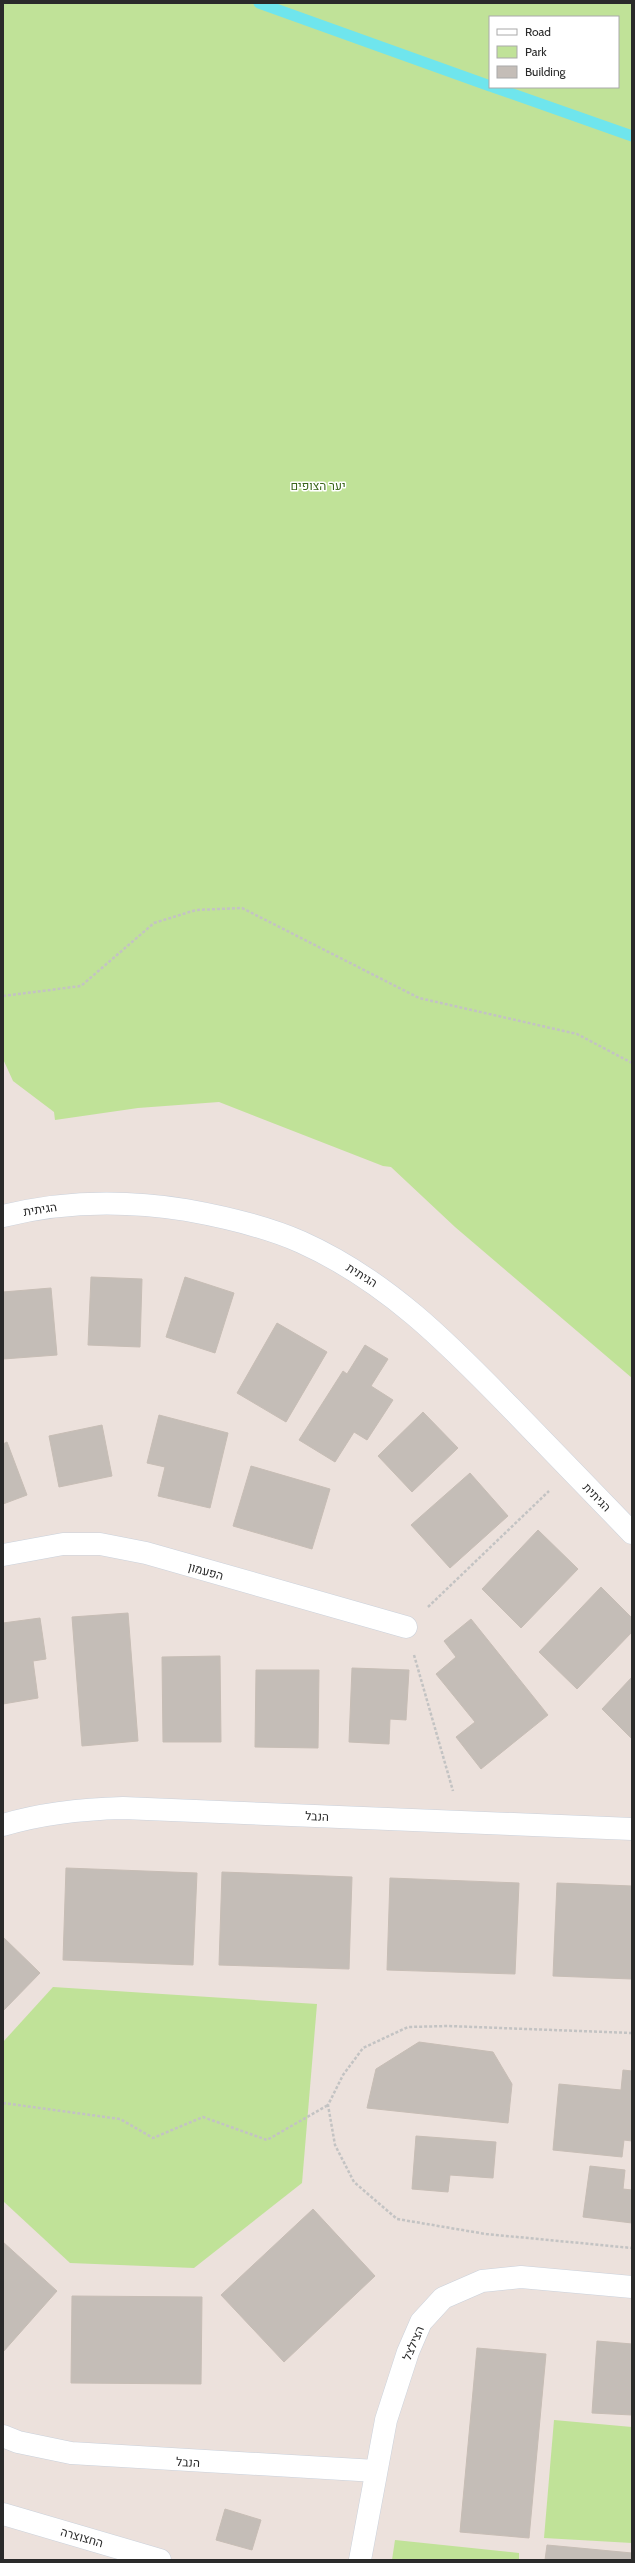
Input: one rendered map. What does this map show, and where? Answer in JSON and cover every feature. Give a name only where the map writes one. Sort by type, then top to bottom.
[{"type":"street","name":"הגיתית","points":[[3,1216],[35,1208],[82,1203],[162,1206],[209,1214],[261,1227],[300,1241],[340,1261],[381,1286],[417,1315],[456,1351],[632,1533]]},
{"type":"street","name":"הפעמון","points":[[3,1555],[63,1544],[100,1544],[146,1553],[406,1627]]},
{"type":"street","name":"הנבל","points":[[3,1825],[28,1817],[74,1809],[123,1808],[632,1829]]},
{"type":"street","name":"הצילצל","points":[[360,2560],[386,2420],[408,2352],[420,2322],[443,2298],[482,2282],[521,2277],[632,2287]]},
{"type":"street","name":"הנבל","points":[[3,2436],[18,2442],[71,2453],[376,2471]]},
{"type":"street","name":"החצוצרה","points":[[3,2514],[160,2560]]},
{"type":"path","points":[[3,996],[81,986],[154,924],[196,910],[242,908],[419,998],[577,1034],[632,1063]]},
{"type":"path","points":[[462,1822],[406,1627],[571,1470]]},
{"type":"path","points":[[3,2103],[120,2119],[153,2138],[203,2117],[267,2140],[328,2105],[343,2075],[363,2048],[408,2027],[448,2026],[632,2033]]},
{"type":"path","points":[[328,2105],[335,2145],[354,2182],[397,2219],[486,2234],[632,2248]]},
{"type":"green space","name":"יער הצופים","points":[[3,3],[632,3],[632,1378],[455,1227],[391,1167],[383,1166],[219,1102],[138,1108],[55,1120],[54,1112],[13,1081],[3,1059]]},
{"type":"green space","points":[[53,1987],[317,2004],[302,2183],[194,2268],[70,2263],[3,2201],[3,2042]]},
{"type":"green space","points":[[554,2420],[632,2427],[632,2543],[544,2538]]},
{"type":"green space","points":[[395,2540],[519,2553],[519,2560],[392,2560]]},
{"type":"building","points":[[91,1277],[142,1279],[140,1347],[88,1345]]},
{"type":"building","points":[[185,1277],[234,1293],[215,1353],[166,1337]]},
{"type":"building","points":[[51,1288],[57,1355],[3,1359],[3,1292]]},
{"type":"building","points":[[277,1323],[327,1352],[286,1422],[237,1393]]},
{"type":"building","points":[[365,1345],[388,1359],[371,1386],[393,1400],[367,1440],[354,1432],[335,1462],[299,1440],[343,1371],[347,1374]]},
{"type":"building","points":[[423,1412],[458,1448],[412,1492],[378,1456]]},
{"type":"building","points":[[159,1415],[228,1433],[210,1508],[158,1496],[165,1467],[147,1463]]},
{"type":"building","points":[[102,1425],[112,1476],[59,1487],[49,1436]]},
{"type":"building","points":[[7,1442],[27,1495],[3,1504],[3,1444]]},
{"type":"building","points":[[251,1466],[330,1489],[312,1549],[233,1526]]},
{"type":"building","points":[[470,1473],[508,1516],[450,1568],[411,1525]]},
{"type":"building","points":[[538,1530],[578,1569],[521,1628],[482,1589]]},
{"type":"building","points":[[601,1587],[632,1618],[632,1632],[577,1689],[539,1652]]},
{"type":"building","points":[[128,1613],[138,1741],[82,1746],[72,1617]]},
{"type":"building","points":[[40,1618],[46,1659],[33,1661],[38,1698],[3,1704],[3,1623]]},
{"type":"building","points":[[471,1619],[548,1715],[481,1769],[456,1737],[475,1722],[436,1674],[456,1657],[444,1641]]},
{"type":"building","points":[[220,1656],[221,1742],[163,1742],[162,1657]]},
{"type":"building","points":[[352,1668],[409,1670],[406,1720],[390,1719],[389,1744],[349,1742]]},
{"type":"building","points":[[256,1670],[319,1670],[318,1748],[255,1747]]},
{"type":"building","points":[[632,1677],[632,1739],[602,1709]]},
{"type":"building","points":[[66,1868],[197,1873],[193,1965],[63,1960]]},
{"type":"building","points":[[222,1872],[352,1877],[349,1969],[219,1965]]},
{"type":"building","points":[[390,1878],[519,1883],[515,1974],[387,1970]]},
{"type":"building","points":[[557,1883],[632,1886],[632,1979],[553,1976]]},
{"type":"building","points":[[3,1937],[40,1973],[3,2011]]},
{"type":"building","points":[[419,2042],[493,2052],[512,2084],[508,2123],[367,2108],[376,2069]]},
{"type":"building","points":[[623,2070],[632,2071],[632,2141],[624,2140],[622,2157],[553,2150],[559,2084],[621,2090]]},
{"type":"building","points":[[416,2136],[496,2142],[493,2178],[450,2175],[448,2192],[412,2189]]},
{"type":"building","points":[[590,2166],[625,2170],[623,2189],[632,2190],[632,2223],[583,2217]]},
{"type":"building","points":[[313,2209],[375,2276],[284,2362],[221,2295]]},
{"type":"building","points":[[3,2242],[57,2291],[3,2352]]},
{"type":"building","points":[[72,2296],[202,2297],[201,2384],[71,2383]]},
{"type":"building","points":[[597,2341],[632,2344],[632,2415],[592,2413]]},
{"type":"building","points":[[477,2348],[546,2354],[529,2538],[460,2532]]},
{"type":"building","points":[[225,2509],[261,2520],[252,2550],[216,2540]]},
{"type":"building","points":[[547,2545],[632,2553],[632,2560],[545,2560]]},
{"type":"waterway","points":[[259,3],[489,86]]},
{"type":"waterway","points":[[496,88],[632,136]]}]
